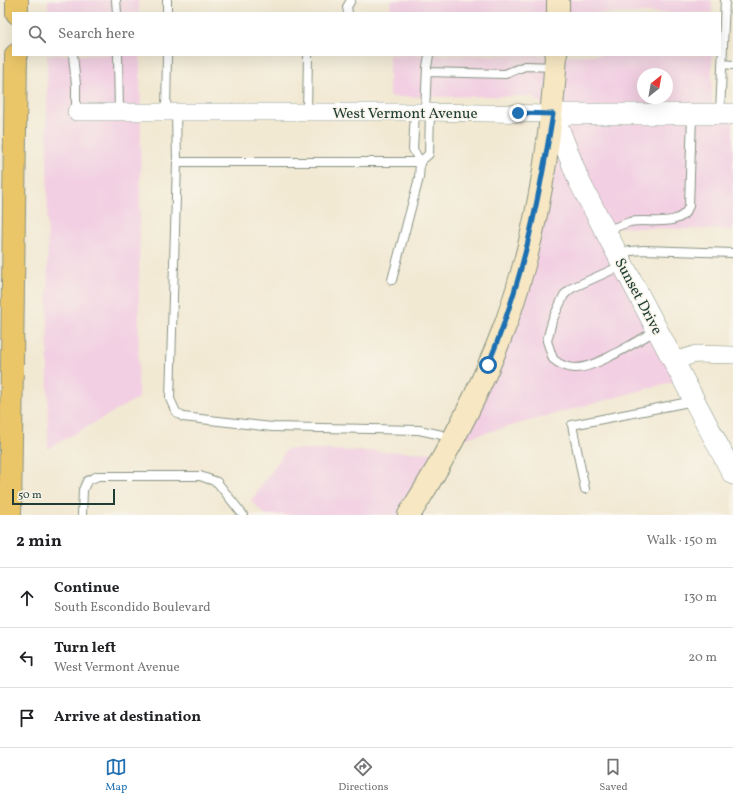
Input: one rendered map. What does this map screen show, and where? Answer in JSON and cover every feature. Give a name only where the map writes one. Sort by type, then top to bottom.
[{"type":"highway","points":[[17,0],[17,12]]},
{"type":"highway","points":[[10,515],[16,56]]},
{"type":"main road","points":[[558,0],[558,12]]},
{"type":"main road","points":[[409,515],[452,442],[488,365],[508,316],[538,203],[553,114],[556,61]]},
{"type":"street","name":"West Vermont Avenue","points":[[76,112],[727,114]]},
{"type":"street","name":"Sunset Drive","points":[[553,114],[579,181],[733,474]]},
{"type":"street","points":[[674,361],[696,354],[733,355]]},
{"type":"lane","points":[[116,0],[117,12]]},
{"type":"lane","points":[[167,0],[167,12]]},
{"type":"lane","points":[[348,12],[347,7],[351,0]]},
{"type":"lane","points":[[725,0],[722,64],[727,114]]},
{"type":"lane","points":[[73,56],[76,85],[76,112]]},
{"type":"lane","points":[[118,56],[119,113]]},
{"type":"lane","points":[[167,56],[171,112],[177,162],[170,399],[176,412],[183,417],[272,427],[410,430],[442,435],[452,442]]},
{"type":"lane","points":[[307,113],[308,56]]},
{"type":"lane","points":[[392,280],[419,178],[420,162],[413,149],[423,112],[429,56]]},
{"type":"lane","points":[[426,72],[505,74],[525,66],[556,61]]},
{"type":"lane","points":[[722,64],[733,65]]},
{"type":"lane","points":[[177,162],[420,162],[429,154],[423,112]]},
{"type":"lane","points":[[606,231],[630,222],[674,220],[682,217],[687,212],[689,206],[692,114]]},
{"type":"lane","points":[[657,330],[594,364],[576,368],[567,367],[553,359],[547,341],[552,321],[564,295],[572,288],[620,259],[644,250],[733,253]]},
{"type":"lane","points":[[585,489],[572,425],[695,401]]},
{"type":"lane","points":[[82,515],[83,490],[87,481],[98,476],[200,476],[217,482],[243,515]]},
{"type":"shaded area","points":[[48,0],[138,0],[139,12],[48,12]]},
{"type":"shaded area","points":[[390,0],[712,0],[712,12],[390,12]]},
{"type":"shaded area","points":[[47,56],[140,56],[141,113],[138,398],[48,449]]},
{"type":"shaded area","points":[[389,56],[712,56],[712,114],[733,114],[733,230],[604,227],[683,379],[452,442],[488,365],[553,114],[532,96],[389,97]]},
{"type":"shaded area","points":[[287,449],[446,453],[409,515],[266,515],[251,501]]},
{"type":"route","points":[[488,365],[506,322],[524,263],[538,203],[553,114],[518,113]]}]
